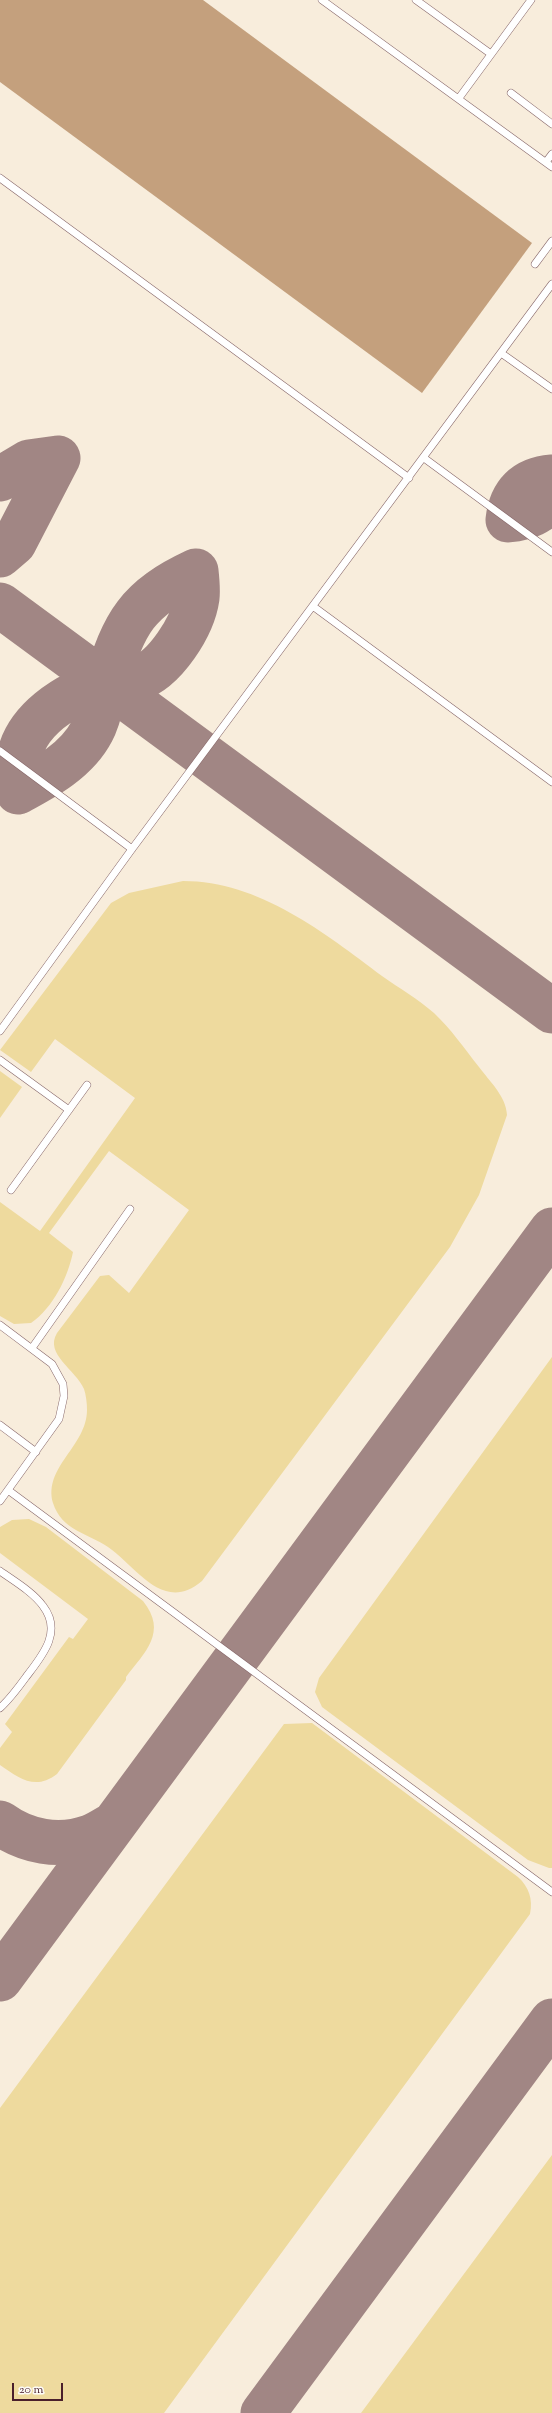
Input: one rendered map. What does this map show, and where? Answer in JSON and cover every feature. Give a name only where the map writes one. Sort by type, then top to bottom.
[{"type":"lane","points":[[416,0],[491,54]]},
{"type":"lane","points":[[459,98],[531,0]]},
{"type":"lane","points":[[326,1],[549,164],[552,154]]},
{"type":"lane","points":[[511,93],[552,124]]},
{"type":"lane","points":[[0,178],[409,478]]},
{"type":"lane","points":[[535,264],[552,241]]},
{"type":"lane","points":[[0,1031],[132,849],[552,284]]},
{"type":"lane","points":[[501,353],[552,389]]},
{"type":"lane","points":[[424,458],[552,552]]},
{"type":"lane","points":[[314,606],[552,782]]},
{"type":"lane","points":[[0,751],[132,849]]},
{"type":"lane","points":[[0,1060],[68,1110]]},
{"type":"lane","points":[[11,1190],[87,1085]]},
{"type":"lane","points":[[32,1348],[130,1209]]},
{"type":"lane","points":[[0,1325],[52,1364],[59,1374],[64,1396],[59,1418],[0,1501]]},
{"type":"lane","points":[[0,1425],[36,1452]]},
{"type":"lane","points":[[8,1490],[552,1892]]},
{"type":"lane","points":[[0,1571],[43,1605],[49,1617],[52,1630],[50,1643],[43,1655],[0,1708]]},
{"type":"sand","points":[[183,881],[211,883],[238,890],[290,912],[338,943],[382,976],[422,1003],[446,1026],[501,1095],[507,1115],[479,1195],[450,1247],[202,1581],[188,1590],[175,1592],[163,1590],[151,1584],[108,1547],[69,1526],[57,1512],[53,1503],[52,1490],[54,1478],[59,1467],[80,1435],[85,1423],[87,1407],[84,1389],[75,1375],[58,1355],[54,1341],[57,1333],[100,1276],[109,1275],[129,1293],[189,1210],[109,1151],[49,1233],[73,1252],[67,1272],[53,1301],[39,1317],[31,1323],[14,1324],[0,1316],[0,1202],[40,1231],[135,1098],[55,1039],[31,1072],[0,1050],[111,903],[129,893]]},
{"type":"sand","points":[[0,1071],[22,1087],[0,1118]]},
{"type":"sand","points":[[552,1357],[552,1868],[549,1868],[528,1860],[322,1707],[315,1692],[319,1678]]},
{"type":"sand","points":[[29,1519],[46,1527],[143,1601],[154,1622],[154,1632],[151,1641],[140,1659],[126,1677],[126,1680],[57,1774],[41,1782],[27,1781],[0,1765],[0,1748],[12,1732],[5,1724],[69,1637],[73,1639],[88,1619],[0,1553],[0,1527],[12,1520]]},
{"type":"sand","points":[[312,1723],[518,1877],[525,1885],[529,1894],[531,1903],[530,1914],[164,2413],[0,2413],[0,2108],[284,1724]]},
{"type":"sand","points":[[552,2155],[552,2413],[361,2413]]},
{"type":"building","points":[[0,0],[203,0],[532,243],[422,393],[0,82]]},
{"type":"taxiway","points":[[0,479],[29,462],[58,458]]},
{"type":"taxiway","points":[[0,555],[14,543],[58,458]]},
{"type":"taxiway","points":[[552,477],[534,481],[521,490],[516,495],[512,503],[508,520],[533,514],[543,507],[552,497]]},
{"type":"taxiway","points":[[18,792],[18,764],[21,749],[28,734],[49,711],[77,693],[92,687],[107,682],[137,679],[147,674],[158,666],[176,646],[190,621],[197,598],[196,571],[160,591],[136,615],[119,644],[112,663],[106,684],[97,720],[86,741],[78,751],[50,774],[18,792]]},
{"type":"taxiway","points":[[0,605],[552,1011]]},
{"type":"taxiway","points":[[0,1979],[552,1230]]},
{"type":"taxiway","points":[[0,1823],[10,1830],[32,1839],[55,1842],[67,1842],[90,1837],[114,1824]]},
{"type":"taxiway","points":[[263,2413],[552,2021]]}]
